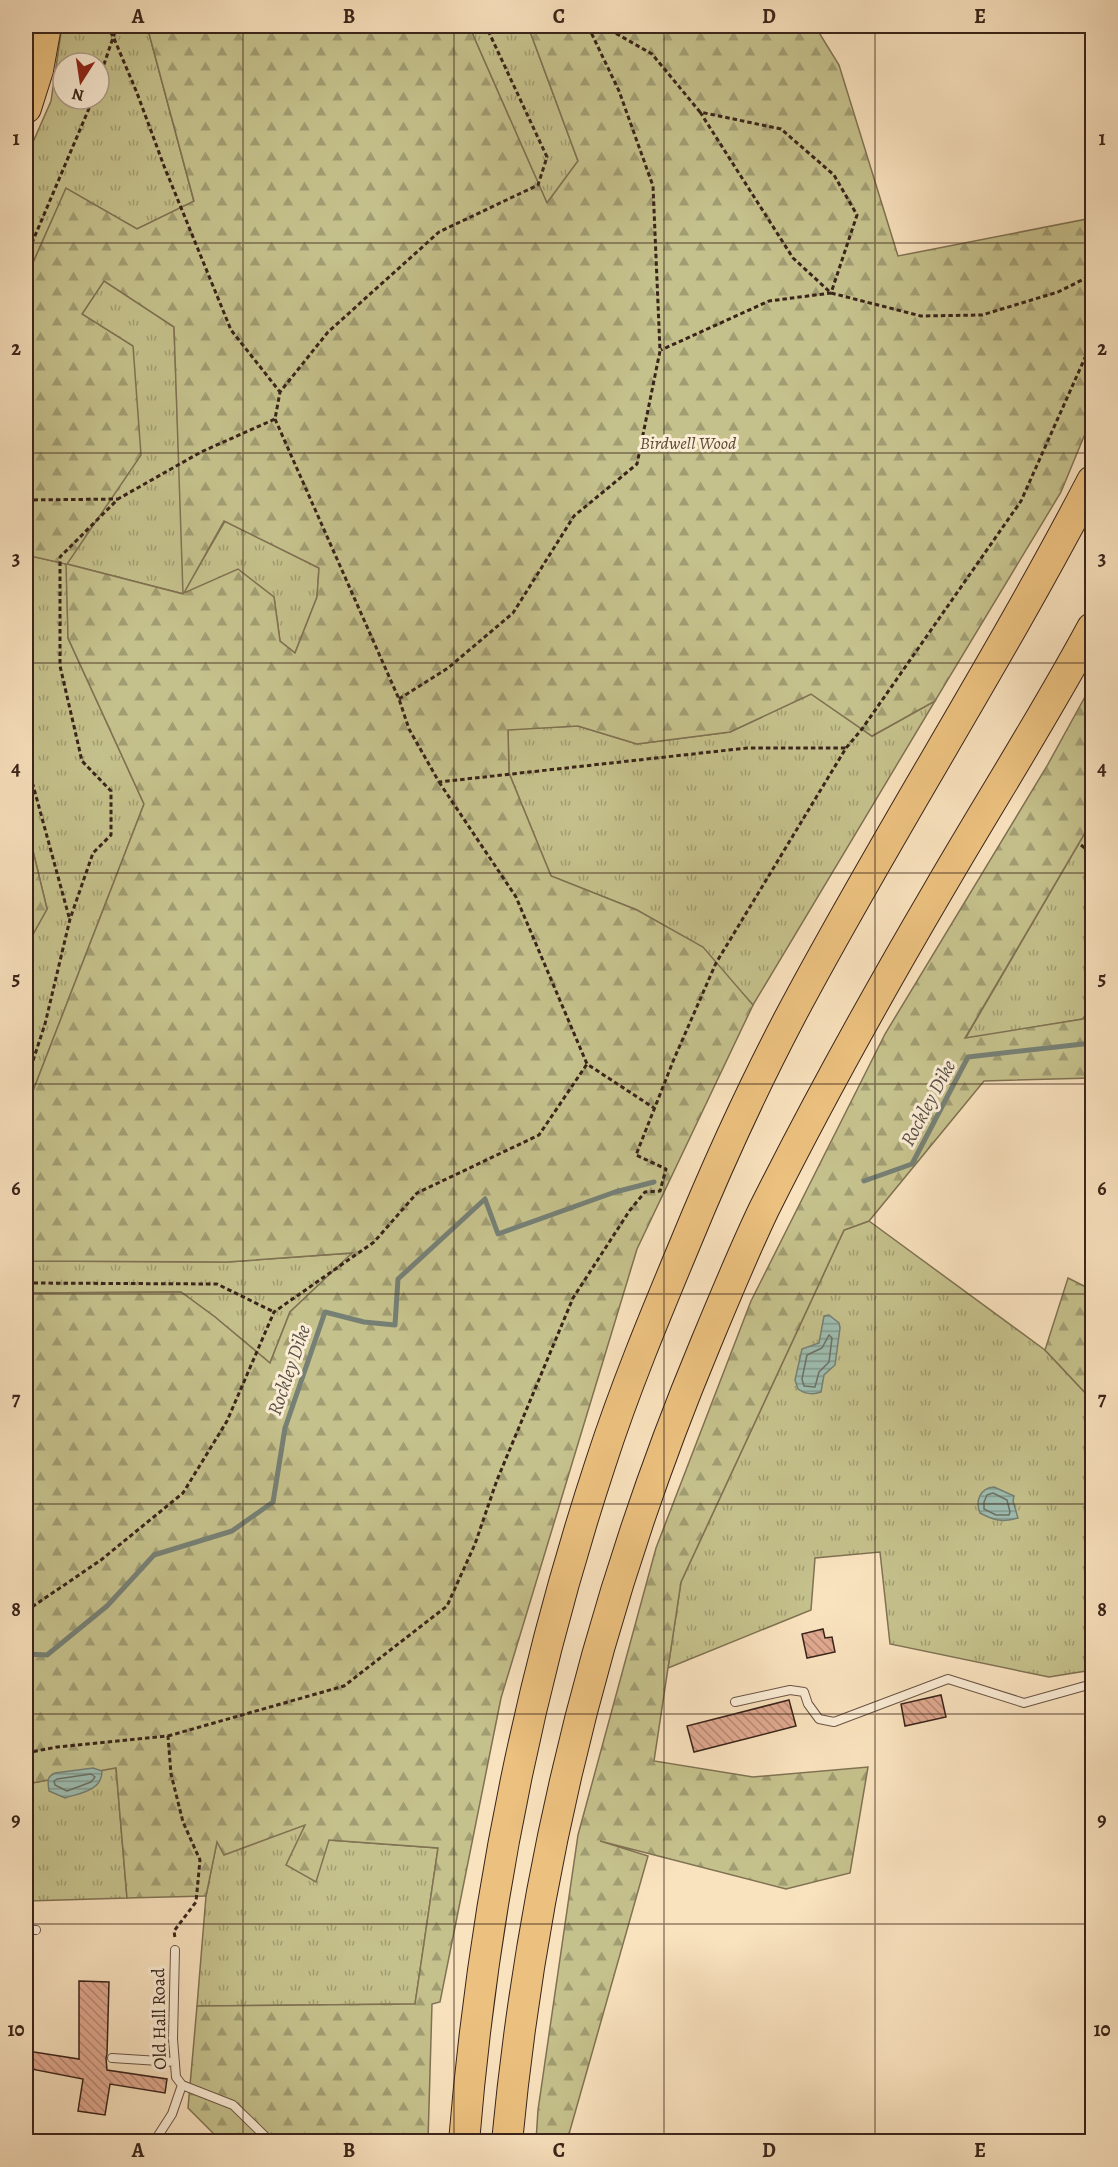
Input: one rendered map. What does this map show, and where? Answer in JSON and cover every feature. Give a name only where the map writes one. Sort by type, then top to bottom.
[{"type":"highway","points":[[26,108],[38,70],[46,26]]},
{"type":"highway","points":[[464,2142],[480,1988],[509,1807],[557,1610],[601,1462],[640,1352],[706,1192],[790,1016],[1052,558],[1092,481]]},
{"type":"highway","points":[[507,2142],[525,1991],[559,1804],[615,1591],[662,1453],[705,1345],[762,1213],[822,1097],[939,889],[1092,628]]},
{"type":"lane","points":[[735,1702],[790,1690],[804,1692],[808,1704],[819,1719],[834,1722],[948,1679],[1024,1703],[1092,1684]]},
{"type":"lane","points":[[26,1929],[36,1930]]},
{"type":"lane","name":"Old Hall Road","points":[[175,1950],[176,2077],[182,2085],[233,2105],[271,2142]]},
{"type":"lane","points":[[112,2058],[175,2062]]},
{"type":"lane","points":[[154,2142],[172,2114],[182,2085]]},
{"type":"path","points":[[106,26],[113,36],[231,330],[280,392]]},
{"type":"path","points":[[108,51],[117,26]]},
{"type":"path","points":[[486,26],[547,157],[538,185],[438,232],[328,332],[280,392],[275,419],[399,699],[409,729],[439,782],[516,897],[587,1064],[654,1108]]},
{"type":"path","points":[[399,699],[448,668],[513,613],[574,516],[637,464],[660,351],[653,186],[619,91],[588,26]]},
{"type":"path","points":[[603,26],[652,54],[700,112],[793,258],[831,293]]},
{"type":"path","points":[[26,257],[88,111]]},
{"type":"path","points":[[700,112],[781,129],[834,175],[857,215],[831,293]]},
{"type":"path","points":[[660,351],[769,301],[831,293],[921,316],[982,315],[1058,292],[1092,275]]},
{"type":"path","points":[[26,1753],[57,1747],[168,1737],[344,1686],[447,1606],[475,1544],[497,1480],[573,1298],[630,1210],[645,1192],[660,1191],[666,1169],[636,1155],[716,963],[846,748],[862,729],[1021,501],[1092,342]]},
{"type":"path","points":[[26,1082],[45,1024],[70,919],[93,853],[111,835],[111,791],[82,761],[60,666],[60,557],[118,499],[201,452],[275,419]]},
{"type":"path","points":[[26,500],[118,499]]},
{"type":"path","points":[[439,782],[747,748],[846,748]]},
{"type":"path","points":[[26,769],[33,785],[70,919]]},
{"type":"path","points":[[1081,845],[1092,854]]},
{"type":"path","points":[[26,1611],[100,1560],[183,1493],[226,1421],[274,1312],[374,1242],[417,1193],[539,1135],[587,1064]]},
{"type":"path","points":[[26,1283],[217,1284],[274,1312]]},
{"type":"path","points":[[168,1737],[171,1774],[183,1822],[200,1860],[196,1902],[174,1931],[175,1950]]},
{"type":"green space","points":[[62,26],[147,26],[194,202],[137,229],[66,189],[32,265],[26,273],[26,158],[51,101],[51,111],[111,111],[111,51],[58,51]]},
{"type":"green space","name":"Birdwell Wood","points":[[147,26],[469,26],[547,203],[578,161],[528,26],[815,26],[839,65],[898,256],[1092,218],[1092,417],[1061,492],[935,701],[872,736],[811,694],[730,732],[637,744],[578,726],[508,730],[509,773],[551,876],[637,910],[703,947],[753,1005],[637,1249],[501,1698],[440,2002],[432,2004],[428,2141],[221,2141],[188,2108],[197,2006],[415,2004],[438,1848],[329,1840],[316,1882],[286,1865],[305,1825],[224,1855],[217,1842],[206,1896],[127,1898],[116,1768],[26,1784],[26,1293],[181,1292],[270,1363],[290,1312],[352,1253],[227,1262],[26,1261],[26,1109],[144,804],[68,638],[66,564],[26,555],[26,273],[32,265],[66,188],[137,229],[194,201]],"holes":[[[104,281],[174,327],[183,594],[67,564],[141,455],[133,346],[82,314]],[[224,521],[319,568],[317,597],[295,653],[280,641],[274,597],[238,569],[184,593]]]},
{"type":"green space","points":[[469,26],[528,26],[578,161],[547,203]]},
{"type":"green space","points":[[104,280],[174,327],[184,592],[225,521],[319,568],[317,597],[295,653],[280,641],[274,597],[184,594],[67,564],[82,314]]},
{"type":"green space","points":[[26,555],[67,564],[68,638],[144,804],[26,1109],[26,947],[47,909],[26,822]]},
{"type":"green space","points":[[1092,684],[1092,837],[1086,831],[965,1038],[1083,1019],[1092,1004],[1092,1078],[984,1081],[869,1221],[844,1230],[681,1582],[654,1761],[753,1777],[868,1767],[850,1873],[786,1889],[600,1841],[648,1856],[567,2141],[536,2141],[538,2110],[578,1835],[656,1548],[751,1301],[885,1034],[1047,766]]},
{"type":"green space","points":[[811,694],[872,736],[935,701],[753,1005],[726,975],[637,910],[551,876],[509,773],[508,729],[578,726],[637,744],[730,732]]},
{"type":"green space","points":[[26,822],[47,909],[26,947]]},
{"type":"green space","points":[[1086,831],[1092,837],[1092,1004],[1083,1019],[965,1039]]},
{"type":"green space","points":[[869,1221],[1045,1350],[1092,1400],[1092,1670],[1049,1677],[890,1644],[880,1552],[815,1558],[811,1610],[668,1668],[681,1582],[844,1230]]},
{"type":"green space","points":[[353,1253],[290,1312],[270,1363],[181,1292],[26,1293],[26,1261],[227,1262]]},
{"type":"green space","points":[[1068,1278],[1092,1290],[1092,1400],[1045,1350]]},
{"type":"green space","points":[[116,1767],[127,1898],[28,1901],[26,1784]]},
{"type":"green space","points":[[306,1825],[328,1840],[438,1848],[415,2004],[197,2006],[206,1896],[217,1841]]},
{"type":"water","points":[[829,1315],[839,1323],[840,1328],[835,1365],[824,1375],[821,1392],[806,1393],[798,1389],[795,1380],[802,1349],[819,1343],[824,1316]]},
{"type":"water","points":[[994,1487],[1014,1496],[1013,1501],[1018,1518],[998,1520],[980,1513],[978,1504],[980,1496],[985,1490]]},
{"type":"water","points":[[93,1768],[102,1771],[101,1778],[89,1790],[65,1798],[49,1791],[49,1778],[55,1773]]},
{"type":"building","points":[[823,1629],[825,1638],[832,1637],[835,1652],[807,1658],[802,1634]]},
{"type":"building","points":[[941,1695],[946,1717],[905,1726],[901,1704]]},
{"type":"building","points":[[789,1700],[796,1726],[694,1752],[687,1726]]},
{"type":"building","points":[[79,1981],[109,1982],[107,2070],[167,2079],[165,2093],[110,2084],[105,2115],[78,2111],[83,2079],[26,2068],[28,2051],[79,2059]]},
{"type":"waterway","name":"Rockley Dike","points":[[864,1181],[912,1164],[968,1057],[1092,1043]]},
{"type":"waterway","name":"Rockley Dike","points":[[26,1654],[47,1655],[107,1606],[154,1555],[232,1531],[273,1502],[285,1428],[325,1312],[364,1322],[395,1325],[398,1279],[485,1199],[498,1234],[615,1192],[654,1182]]}]
